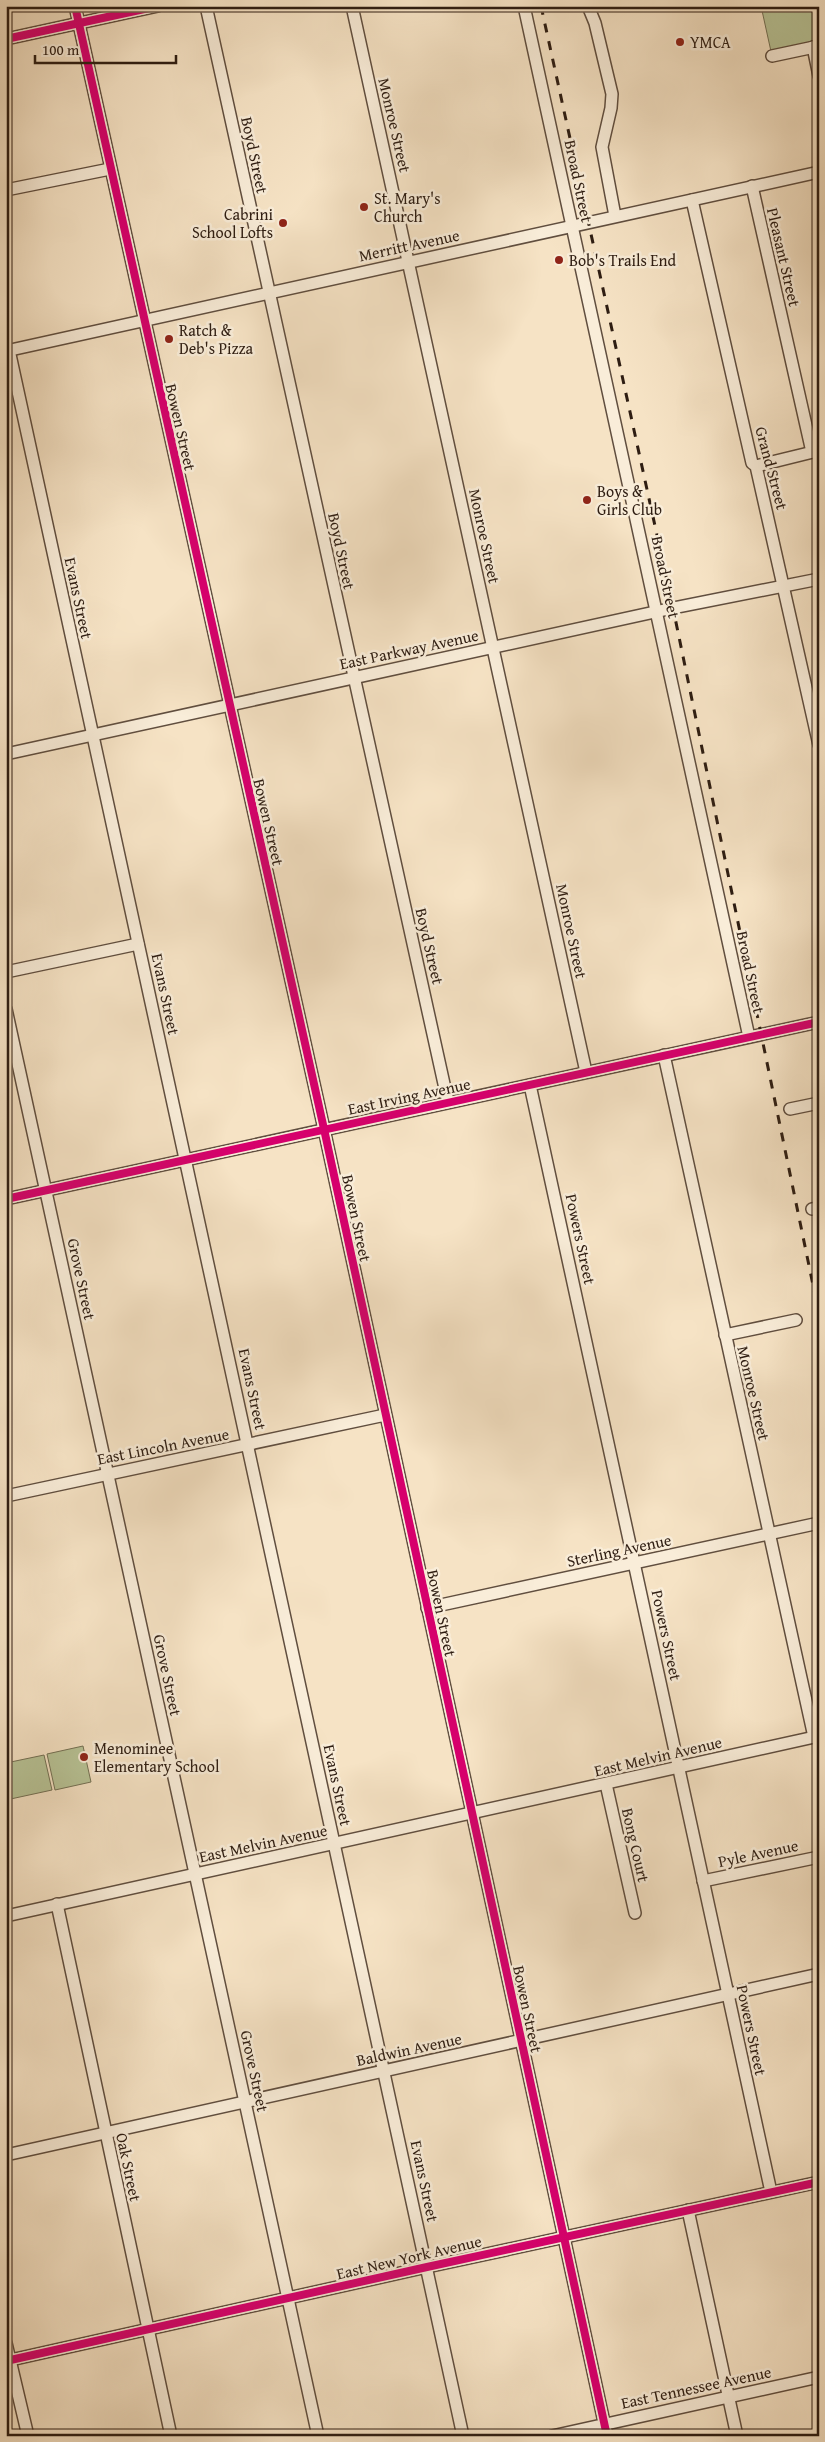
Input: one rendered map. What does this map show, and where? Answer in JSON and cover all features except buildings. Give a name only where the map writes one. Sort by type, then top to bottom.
[{"type":"street","name":"Bowen Street","points":[[75,6],[143,320],[324,1129],[606,2430]]},
{"type":"street","points":[[6,39],[158,6]]},
{"type":"street","name":"Boyd Street","points":[[206,6],[448,1102]]},
{"type":"street","name":"Monroe Street","points":[[352,6],[586,1072]]},
{"type":"street","name":"Broad Street","points":[[524,6],[749,1037]]},
{"type":"street","name":"Broad Street","points":[[588,6],[595,23],[612,94],[611,108],[602,147],[615,216]]},
{"type":"street","points":[[772,56],[816,47],[819,76]]},
{"type":"street","points":[[6,190],[110,168]]},
{"type":"street","name":"Merritt Avenue","points":[[7,350],[819,172]]},
{"type":"street","name":"Pleasant Street","points":[[752,186],[815,451]]},
{"type":"street","name":"Grand Street","points":[[692,200],[752,463],[756,466],[819,746]]},
{"type":"street","name":"Evans Street","points":[[7,350],[93,736],[463,2436]]},
{"type":"street","points":[[756,466],[815,451]]},
{"type":"street","name":"East Parkway Avenue","points":[[6,754],[230,707],[493,647],[819,579]]},
{"type":"street","points":[[6,972],[138,944]]},
{"type":"street","name":"Grove Street","points":[[6,1009],[318,2436]]},
{"type":"street","name":"East Irving Avenue","points":[[6,1199],[819,1022]]},
{"type":"street","name":"Monroe Street","points":[[664,1055],[769,1534],[817,1736]]},
{"type":"street","name":"Powers Street","points":[[530,1085],[771,2192]]},
{"type":"street","points":[[790,1109],[819,1103]]},
{"type":"street","points":[[725,1335],[796,1320]]},
{"type":"street","name":"East Lincoln Avenue","points":[[6,1496],[248,1446],[385,1415]]},
{"type":"street","name":"Sterling Avenue","points":[[427,1608],[819,1523]]},
{"type":"street","name":"East Melvin Avenue","points":[[6,1916],[817,1736]]},
{"type":"street","name":"Bong Court","points":[[606,1784],[635,1913]]},
{"type":"street","name":"Pyle Avenue","points":[[703,1882],[819,1857]]},
{"type":"street","name":"Oak Street","points":[[57,1904],[171,2436]]},
{"type":"street","name":"Baldwin Avenue","points":[[6,2155],[819,1974]]},
{"type":"street","name":"East New York Avenue","points":[[8,2361],[427,2266],[819,2182]]},
{"type":"street","points":[[688,2210],[737,2436]]},
{"type":"street","points":[[6,2343],[8,2361],[28,2436]]},
{"type":"street","name":"East Tennessee Avenue","points":[[552,2436],[606,2430],[729,2396],[819,2377]]},
{"type":"green space","points":[[761,6],[819,6],[819,46],[772,56]]},
{"type":"green space","points":[[83,1746],[91,1782],[55,1790],[47,1754]]},
{"type":"green space","points":[[44,1755],[52,1790],[6,1800],[6,1763]]},
{"type":"railway","points":[[541,6],[673,608],[819,1314]]},
{"type":"cycle path","points":[[75,6],[324,1129],[607,2436]]},
{"type":"cycle path","points":[[6,39],[158,6]]},
{"type":"cycle path","points":[[6,1199],[819,1022]]},
{"type":"cycle path","points":[[6,2361],[819,2182]]},
{"type":"place","name":"YMCA","points":[[680,42]]},
{"type":"place","name":"St. Mary's Church","points":[[364,207]]},
{"type":"place","name":"Cabrini School Lofts","points":[[283,223]]},
{"type":"place","name":"Bob's Trails End","points":[[559,260]]},
{"type":"place","name":"Ratch & Deb's Pizza","points":[[169,339]]},
{"type":"place","name":"Boys & Girls Club","points":[[587,500]]},
{"type":"place","name":"Menominee Elementary School","points":[[84,1757]]}]
